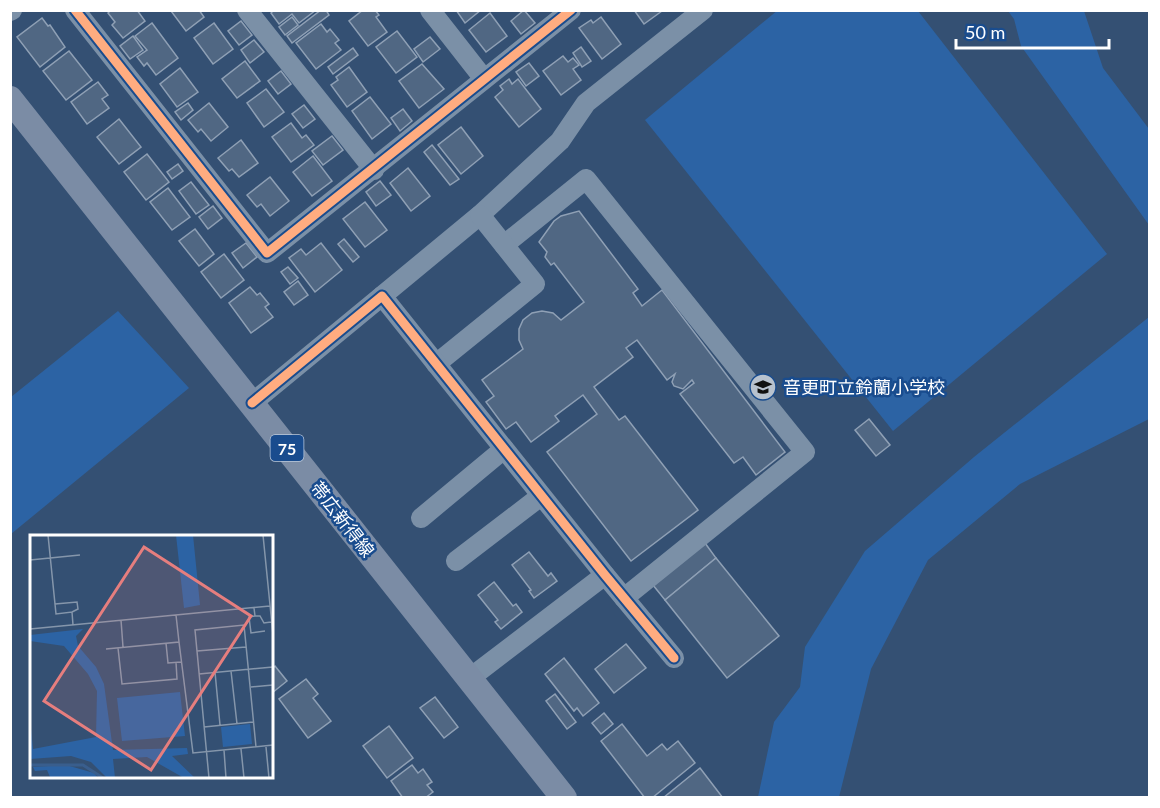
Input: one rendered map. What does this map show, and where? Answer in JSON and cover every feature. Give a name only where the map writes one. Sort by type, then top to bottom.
[{"type":"main road","name":"帯広新得線","points":[[10,99],[564,798]]},
{"type":"street","points":[[75,10],[267,253],[374,170],[571,10]]},
{"type":"street","points":[[247,10],[374,170]]},
{"type":"street","points":[[430,10],[484,79]]},
{"type":"street","points":[[252,404],[480,215],[560,141],[586,103],[703,10]]},
{"type":"street","points":[[504,245],[586,179],[805,452],[624,598]]},
{"type":"street","points":[[436,364],[535,284],[480,215]]},
{"type":"street","points":[[382,296],[541,496],[674,658]]},
{"type":"street","points":[[421,518],[504,449]]},
{"type":"street","points":[[456,561],[541,496]]},
{"type":"street","points":[[470,678],[605,575]]},
{"type":"shaded area","points":[[778,10],[918,11],[1107,254],[893,431],[645,120]]},
{"type":"shaded area","points":[[1008,11],[1084,11],[1103,68],[1149,129],[1149,225],[1021,46],[1014,19]]},
{"type":"shaded area","points":[[118,311],[189,388],[11,534],[11,397]]},
{"type":"shaded area","points":[[1149,317],[1149,419],[1020,484],[928,560],[871,669],[839,797],[758,797],[774,722],[800,687],[805,647],[865,551],[974,457]]},
{"type":"building","points":[[111,10],[137,10],[145,21],[123,38],[112,25],[115,22],[108,13]]},
{"type":"building","points":[[199,10],[204,17],[186,31],[171,11]]},
{"type":"building","points":[[274,10],[316,10],[299,23],[292,14],[279,24],[271,13]]},
{"type":"building","points":[[321,10],[326,10],[329,15],[292,43],[287,36]]},
{"type":"building","points":[[363,10],[375,10],[379,15],[376,17],[387,32],[368,46],[349,21]]},
{"type":"building","points":[[456,10],[481,10],[465,23]]},
{"type":"building","points":[[524,10],[535,23],[521,34],[511,21]]},
{"type":"building","points":[[634,10],[661,10],[662,11],[644,24]]},
{"type":"building","points":[[490,13],[507,36],[486,52],[469,30]]},
{"type":"building","points":[[292,17],[298,25],[285,35],[279,27]]},
{"type":"building","points":[[601,17],[621,44],[602,59],[579,28]]},
{"type":"building","points":[[42,18],[48,26],[50,25],[65,47],[40,67],[17,37]]},
{"type":"building","points":[[241,21],[252,35],[239,45],[228,31]]},
{"type":"building","points":[[152,23],[178,58],[156,75],[147,63],[144,66],[137,57],[147,50],[135,36]]},
{"type":"building","points":[[214,23],[233,49],[213,64],[194,38]]},
{"type":"building","points":[[321,24],[327,32],[330,29],[339,40],[335,43],[341,50],[316,69],[296,43]]},
{"type":"building","points":[[397,31],[417,57],[396,73],[376,47]]},
{"type":"building","points":[[133,36],[143,50],[130,59],[120,46]]},
{"type":"building","points":[[430,37],[440,49],[423,62],[414,49]]},
{"type":"building","points":[[254,40],[264,52],[250,63],[241,50]]},
{"type":"building","points":[[581,47],[591,61],[582,67],[573,53]]},
{"type":"building","points":[[353,48],[358,55],[333,74],[328,67]]},
{"type":"building","points":[[69,51],[92,80],[66,100],[43,71]]},
{"type":"building","points":[[563,56],[568,62],[573,58],[579,65],[573,69],[581,80],[561,95],[543,71]]},
{"type":"building","points":[[245,61],[260,81],[237,98],[222,79]]},
{"type":"building","points":[[529,63],[539,76],[526,86],[516,72]]},
{"type":"building","points":[[422,64],[444,89],[419,108],[399,81]]},
{"type":"building","points":[[349,67],[367,92],[347,107],[331,85],[338,80],[336,77]]},
{"type":"building","points":[[180,68],[198,92],[177,107],[160,84]]},
{"type":"building","points":[[281,71],[291,84],[278,94],[268,81]]},
{"type":"building","points":[[509,79],[512,84],[518,79],[541,109],[519,127],[495,97],[503,90],[500,86]]},
{"type":"building","points":[[98,82],[108,95],[102,99],[109,108],[87,124],[71,102]]},
{"type":"building","points":[[266,89],[284,112],[264,127],[247,103]]},
{"type":"building","points":[[370,97],[391,124],[372,139],[352,111]]},
{"type":"building","points":[[188,103],[193,110],[181,120],[175,112]]},
{"type":"building","points":[[209,103],[228,127],[211,141],[201,129],[198,132],[188,120]]},
{"type":"building","points":[[304,105],[315,119],[303,128],[292,114]]},
{"type":"building","points":[[403,109],[412,121],[400,131],[391,118]]},
{"type":"building","points":[[119,119],[141,147],[119,164],[97,137]]},
{"type":"building","points":[[291,123],[302,138],[306,135],[314,145],[291,162],[272,137]]},
{"type":"building","points":[[461,127],[483,156],[461,174],[438,145]]},
{"type":"building","points":[[332,136],[343,150],[323,165],[312,151]]},
{"type":"building","points":[[241,140],[258,163],[239,177],[232,169],[229,171],[218,158]]},
{"type":"building","points":[[432,145],[459,179],[450,185],[424,152]]},
{"type":"building","points":[[147,154],[169,182],[146,200],[124,172]]},
{"type":"building","points":[[313,156],[332,181],[312,196],[293,172]]},
{"type":"building","points":[[178,164],[183,171],[172,179],[167,172]]},
{"type":"building","points":[[408,168],[430,196],[411,211],[390,183]]},
{"type":"building","points":[[270,177],[289,201],[270,216],[261,204],[257,207],[247,195]]},
{"type":"building","points":[[380,181],[391,195],[376,206],[366,192]]},
{"type":"building","points":[[191,182],[209,205],[196,214],[179,191]]},
{"type":"building","points":[[168,188],[190,217],[172,230],[150,202]]},
{"type":"building","points":[[365,202],[387,230],[365,247],[343,219]]},
{"type":"building","points":[[213,206],[222,218],[208,229],[199,217]]},
{"type":"building","points":[[579,211],[638,289],[633,293],[642,306],[662,290],[785,452],[756,475],[743,457],[734,463],[680,394],[694,383],[692,380],[683,389],[674,386],[672,382],[675,374],[667,380],[637,340],[626,348],[633,357],[594,387],[619,420],[625,416],[698,510],[631,561],[547,452],[597,414],[583,395],[555,416],[559,421],[531,442],[516,422],[506,429],[486,402],[494,396],[482,380],[523,349],[519,340],[519,329],[523,320],[532,313],[542,311],[553,313],[561,320],[584,302],[554,263],[551,265],[545,257],[547,252],[539,242],[554,221],[561,216]]},
{"type":"building","points":[[195,229],[214,254],[199,266],[179,241]]},
{"type":"building","points":[[344,239],[359,257],[353,262],[338,244]]},
{"type":"building","points":[[246,243],[257,257],[243,268],[232,253]]},
{"type":"building","points":[[321,243],[342,270],[315,292],[289,258],[301,249],[306,255]]},
{"type":"building","points":[[224,254],[244,280],[221,298],[201,272]]},
{"type":"building","points":[[288,267],[298,278],[290,284],[281,272]]},
{"type":"building","points":[[298,281],[308,295],[294,305],[284,292]]},
{"type":"building","points":[[250,287],[257,295],[260,293],[269,304],[265,307],[273,317],[251,333],[229,303]]},
{"type":"building","points":[[869,419],[890,445],[876,456],[855,430]]},
{"type":"building","points":[[705,543],[716,558],[665,600],[653,585]]},
{"type":"building","points":[[529,552],[548,576],[551,573],[557,581],[534,598],[529,591],[531,590],[512,565]]},
{"type":"building","points":[[716,558],[779,636],[727,678],[665,600]]},
{"type":"building","points":[[494,582],[513,606],[516,604],[522,612],[501,629],[495,622],[498,620],[478,595]]},
{"type":"building","points":[[626,644],[646,668],[614,693],[595,669]]},
{"type":"building","points":[[564,658],[599,703],[583,716],[577,708],[574,711],[545,674]]},
{"type":"building","points":[[275,666],[287,681],[273,692],[273,668]]},
{"type":"building","points":[[306,679],[318,694],[313,698],[331,721],[308,738],[279,699]]},
{"type":"building","points":[[555,694],[576,722],[567,729],[546,701]]},
{"type":"building","points":[[435,697],[458,727],[444,738],[420,708]]},
{"type":"building","points":[[604,713],[613,724],[601,734],[592,723]]},
{"type":"building","points":[[622,724],[647,756],[662,744],[667,750],[678,741],[695,763],[652,798],[645,798],[601,741]]},
{"type":"building","points":[[389,726],[413,758],[387,778],[363,746]]},
{"type":"building","points":[[412,765],[418,773],[423,769],[432,782],[427,785],[433,792],[425,798],[403,798],[391,781]]},
{"type":"building","points":[[700,768],[723,798],[663,798]]},
{"type":"cycle path","points":[[75,10],[267,253],[571,10]]},
{"type":"cycle path","points":[[252,403],[382,296],[674,658]]},
{"type":"place","name":"音更町立鈴蘭小学校","points":[[763,387]]}]
